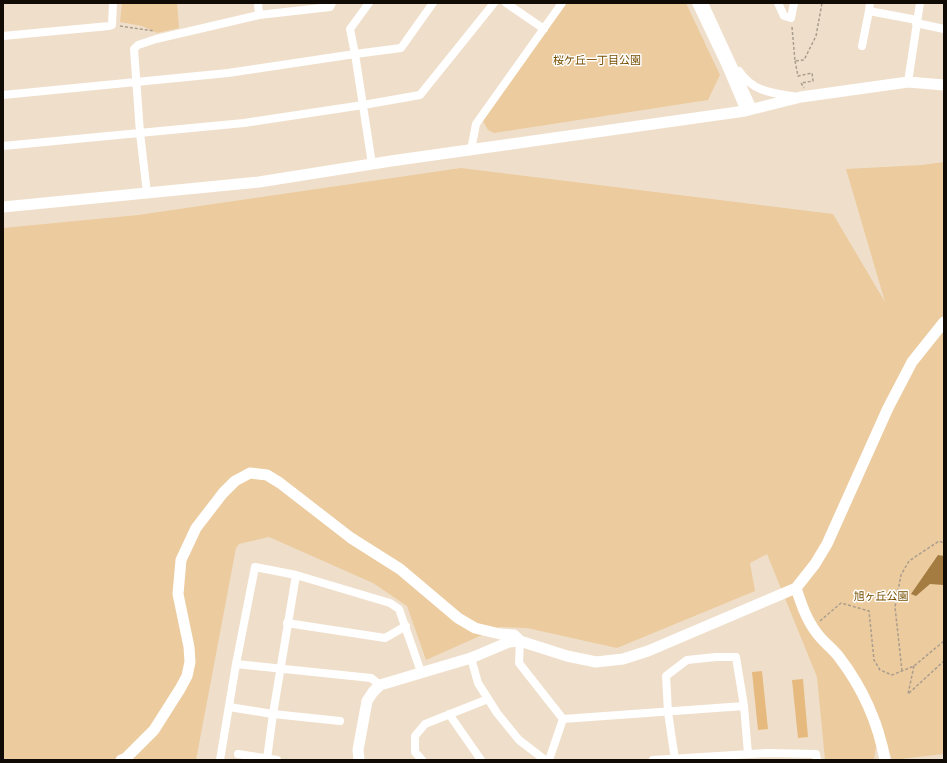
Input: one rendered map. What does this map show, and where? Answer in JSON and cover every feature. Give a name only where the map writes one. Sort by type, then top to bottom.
[{"type":"street","points":[[3,36],[112,25],[113,3]]},
{"type":"street","points":[[258,3],[259,15]]},
{"type":"street","points":[[147,193],[140,133],[134,49],[138,45],[156,39],[259,15],[310,6],[330,7],[332,3]]},
{"type":"street","points":[[369,3],[350,29],[372,164]]},
{"type":"street","points":[[3,95],[228,73],[401,48],[433,3]]},
{"type":"street","points":[[3,146],[244,123],[420,95],[494,3]]},
{"type":"street","points":[[506,3],[544,29]]},
{"type":"street","points":[[472,150],[476,124],[562,3]]},
{"type":"street","points":[[696,3],[749,110]]},
{"type":"street","points":[[704,3],[730,59],[749,110]]},
{"type":"street","points":[[778,3],[784,16],[791,18],[794,3]]},
{"type":"street","points":[[908,82],[920,3]]},
{"type":"street","points":[[862,46],[870,7],[944,29]]},
{"type":"street","points":[[730,59],[741,75],[752,86],[766,92],[805,97]]},
{"type":"street","points":[[3,207],[259,182],[372,164],[749,110],[805,97],[908,82],[944,85]]},
{"type":"street","points":[[359,760],[358,750],[367,701],[372,692],[380,685],[471,658],[509,642],[520,641],[567,656],[596,662],[623,659],[648,652],[796,588],[815,564],[827,544],[888,408],[912,362],[944,322]]},
{"type":"street","points":[[121,760],[126,758],[154,730],[187,676],[190,662],[189,646],[178,594],[182,560],[196,528],[223,493],[235,481],[250,474],[267,475],[280,483],[351,538],[400,569],[458,618],[476,628],[500,634],[514,635],[520,641],[519,663],[563,719]]},
{"type":"street","points":[[220,760],[236,664],[255,567],[296,575],[390,603],[399,609],[421,672]]},
{"type":"street","points":[[267,759],[287,623],[296,575]]},
{"type":"street","points":[[796,588],[805,615],[812,627],[838,657],[868,704],[885,760]]},
{"type":"street","points":[[287,623],[385,638],[406,626]]},
{"type":"street","points":[[675,759],[668,712],[666,676],[687,660],[716,657],[736,657],[744,706],[748,754]]},
{"type":"street","points":[[471,658],[478,683],[497,713],[519,740],[545,760]]},
{"type":"street","points":[[236,664],[371,678],[380,685]]},
{"type":"street","points":[[422,760],[415,752],[415,736],[424,724],[488,699]]},
{"type":"street","points":[[563,719],[744,706]]},
{"type":"street","points":[[229,707],[340,722]]},
{"type":"street","points":[[448,714],[481,760]]},
{"type":"street","points":[[549,760],[563,719]]},
{"type":"street","points":[[238,754],[258,759],[277,760]]},
{"type":"street","points":[[653,760],[722,758],[748,754],[767,756],[816,754],[817,760]]},
{"type":"path","points":[[795,61],[804,60],[816,36],[822,3]]},
{"type":"path","points":[[791,18],[798,76],[812,73],[813,81],[801,83],[805,97]]},
{"type":"path","points":[[112,25],[154,31],[156,39]]},
{"type":"path","points":[[902,671],[895,607],[901,575],[909,561],[939,541],[944,542]]},
{"type":"path","points":[[812,627],[841,603],[869,611],[874,660],[880,670],[892,676],[914,666],[944,641]]},
{"type":"path","points":[[914,666],[908,694],[944,662]]},
{"type":"green space","points":[[122,3],[177,3],[179,28],[157,33],[142,26],[120,22]]},
{"type":"green space","name":"桜ケ丘一丁目公園","points":[[566,3],[686,3],[720,75],[708,100],[494,133],[488,130],[483,121]]},
{"type":"green space","name":"旭ヶ丘公園","points":[[944,162],[944,754],[892,760],[880,719],[874,760],[825,760],[817,677],[767,554],[750,563],[755,591],[617,648],[527,628],[500,627],[426,660],[407,606],[373,583],[269,537],[239,544],[236,548],[196,760],[3,760],[3,228],[138,215],[461,168],[833,214],[885,302],[846,169],[922,165]]},
{"type":"shaded area","points":[[938,555],[944,556],[944,585],[930,584],[916,596],[911,594]]},
{"type":"building","points":[[762,671],[768,729],[758,730],[752,672]]},
{"type":"building","points":[[803,679],[808,737],[798,738],[792,680]]}]
